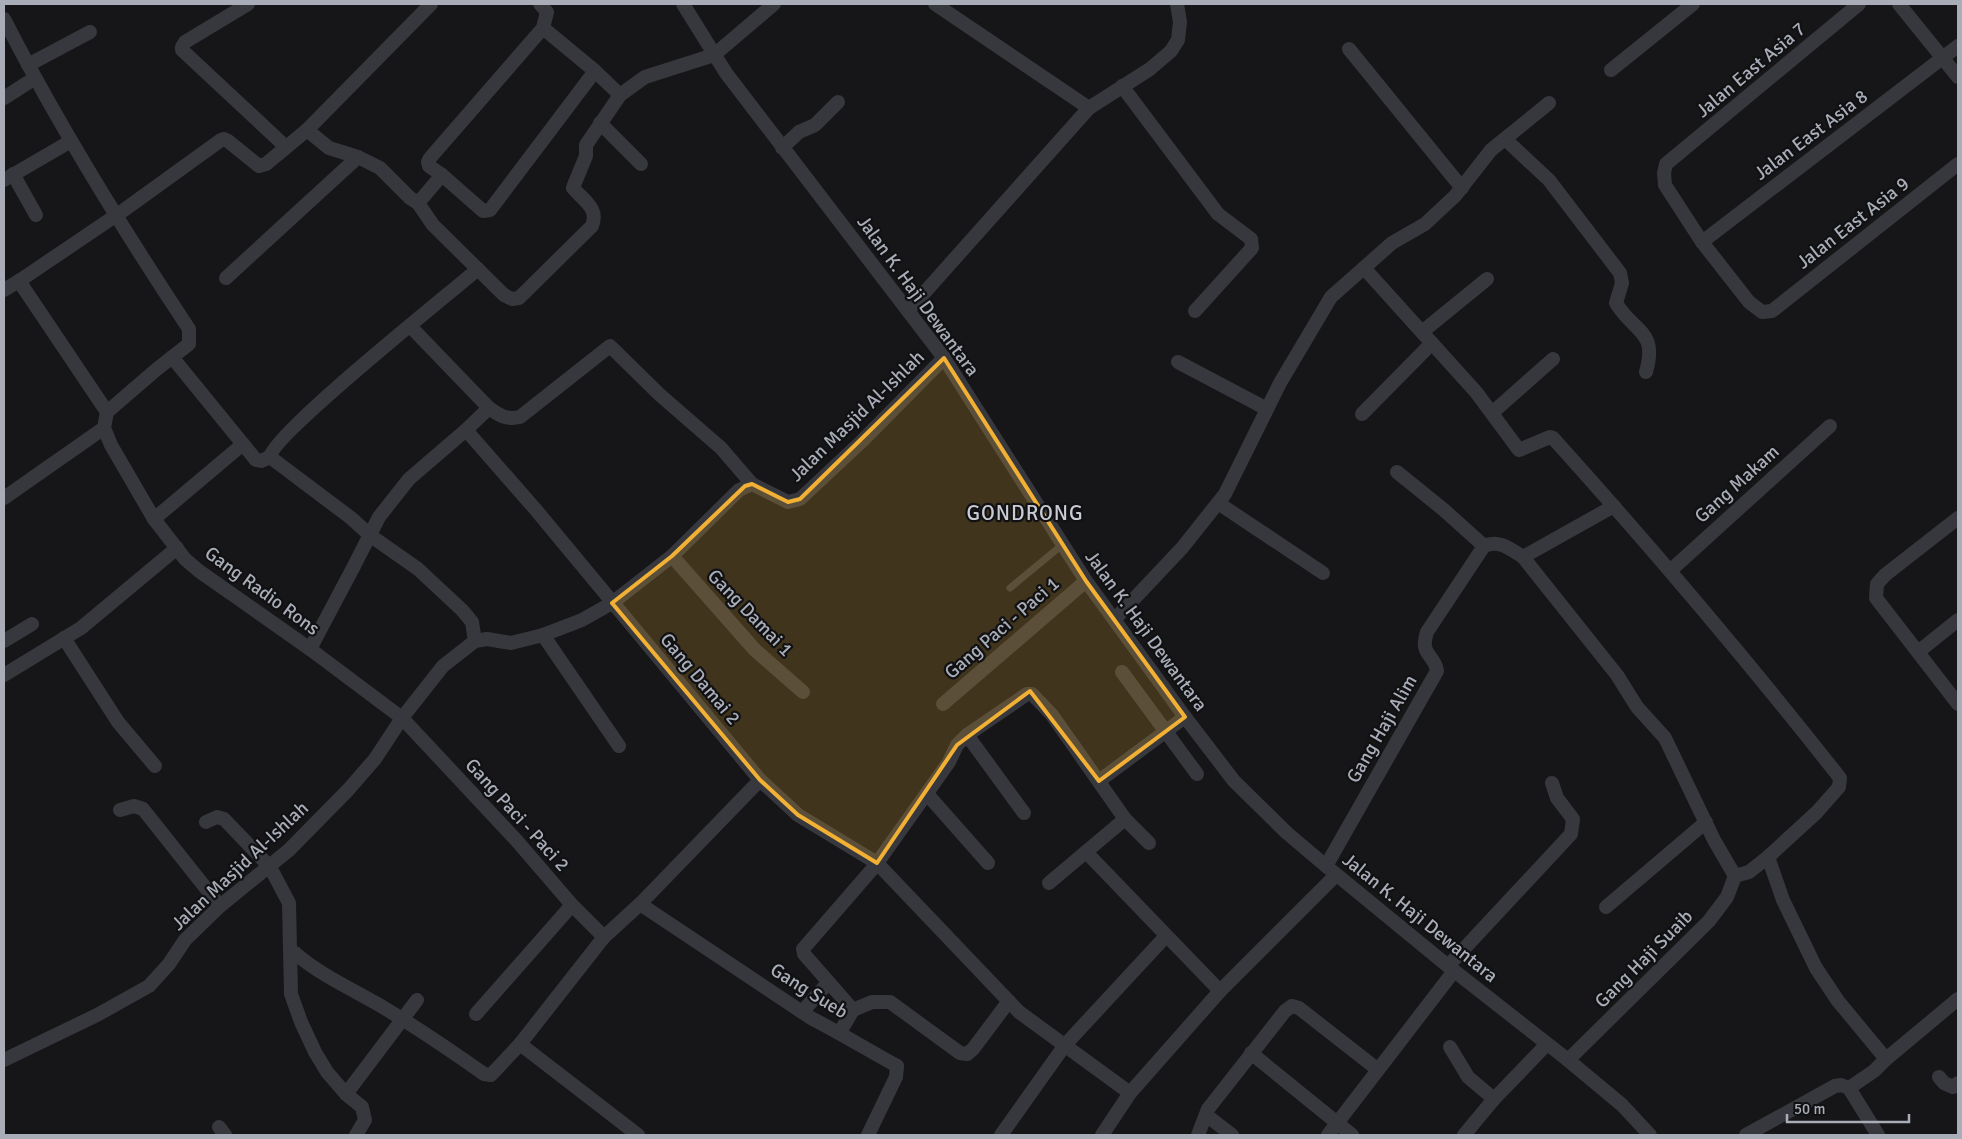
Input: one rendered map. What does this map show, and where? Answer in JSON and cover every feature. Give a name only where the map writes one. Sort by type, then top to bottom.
[{"type":"street","points":[[248,4],[185,42],[182,50],[286,148]]},
{"type":"street","points":[[4,290],[116,215],[224,138],[259,166],[266,164],[307,130],[431,4]]},
{"type":"street","points":[[540,4],[546,12],[543,28],[430,158],[428,166],[442,175],[483,211],[490,210],[595,71]]},
{"type":"street","name":"Jalan K. Haji Dewantara","points":[[683,4],[714,55],[782,148],[944,358],[1086,581],[1234,781],[1287,833],[1331,871],[1451,969],[1568,1060],[1622,1105],[1650,1135]]},
{"type":"street","points":[[307,130],[328,148],[358,157],[380,168],[410,198],[418,203],[433,224],[504,295],[512,299],[519,298],[592,226],[595,211],[574,188],[574,185],[586,156],[586,145],[620,95],[645,77],[714,55],[774,4]]},
{"type":"street","points":[[935,4],[1089,108]]},
{"type":"street","points":[[908,311],[1089,108],[1150,69],[1171,50],[1178,40],[1180,22],[1177,4]]},
{"type":"street","points":[[1611,70],[1693,4]]},
{"type":"street","name":"Jalan East Asia 7","points":[[1702,242],[1666,185],[1664,173],[1666,164],[1859,4]]},
{"type":"street","points":[[1899,4],[1944,57],[1958,77]]},
{"type":"street","points":[[4,19],[35,78],[116,215],[189,329],[189,344],[107,412],[104,428],[4,498]]},
{"type":"street","points":[[543,28],[595,71],[620,95]]},
{"type":"street","points":[[28,65],[90,32]]},
{"type":"street","name":"Jalan East Asia 8","points":[[1702,242],[1958,46]]},
{"type":"street","points":[[1349,48],[1462,188]]},
{"type":"street","points":[[4,98],[35,78]]},
{"type":"street","points":[[1122,86],[1218,214],[1251,239],[1252,248],[1194,312]]},
{"type":"street","points":[[782,148],[799,132],[815,125],[838,102]]},
{"type":"street","points":[[1114,619],[1182,548],[1225,494],[1280,383],[1331,297],[1392,243],[1425,224],[1462,188],[1491,150],[1549,103]]},
{"type":"street","points":[[600,123],[641,164]]},
{"type":"street","points":[[1505,139],[1549,180],[1620,273],[1622,283],[1616,303],[1647,338],[1650,348],[1646,372]]},
{"type":"street","points":[[36,215],[8,177],[72,141]]},
{"type":"street","points":[[226,278],[358,157]]},
{"type":"street","name":"Jalan East Asia 9","points":[[1702,242],[1749,302],[1762,312],[1772,311],[1958,164]]},
{"type":"street","points":[[418,203],[442,175]]},
{"type":"street","points":[[1364,268],[1476,392],[1519,450],[1550,437],[1553,438],[1671,570],[1757,672],[1840,778],[1839,786],[1829,799],[1768,857],[1749,872],[1735,876],[1665,738],[1637,707],[1617,675],[1523,557],[1504,545],[1494,542],[1484,546],[1444,510],[1397,472]]},
{"type":"street","points":[[172,357],[256,460],[261,461],[270,457],[281,440],[339,386],[478,269]]},
{"type":"street","points":[[1422,332],[1487,279]]},
{"type":"street","points":[[19,281],[107,412]]},
{"type":"street","points":[[270,457],[351,518],[370,536],[418,569],[462,610],[472,622],[475,641],[487,639],[511,643],[543,635],[582,620],[612,603],[672,556],[730,498],[745,486],[752,484],[721,448],[660,395],[610,346],[520,417],[511,420],[503,418],[489,408],[410,326]]},
{"type":"street","points":[[1362,414],[1432,344]]},
{"type":"street","name":"Jalan Masjid Al-Ishlah","points":[[752,484],[788,502],[800,498],[862,441],[944,358]]},
{"type":"street","points":[[1492,413],[1553,359]]},
{"type":"street","points":[[1178,362],[1267,410]]},
{"type":"street","points":[[310,649],[379,517],[409,479],[489,408]]},
{"type":"street","name":"Gang Makam","points":[[1671,570],[1830,426]]},
{"type":"street","name":"Gang Radio Rons","points":[[104,428],[112,446],[154,519],[177,548],[199,571],[310,649],[402,718]]},
{"type":"street","name":"Gang Damai 2","points":[[466,430],[536,510],[760,780],[798,815],[877,863],[1019,1012],[1130,1093]]},
{"type":"street","points":[[154,519],[243,444]]},
{"type":"street","points":[[1218,503],[1323,573]]},
{"type":"street","points":[[1523,557],[1614,506]]},
{"type":"street","points":[[1958,518],[1885,575],[1877,584],[1876,598],[1958,704]]},
{"type":"street","name":"Gang Haji Alim","points":[[1331,871],[1437,671],[1436,666],[1427,655],[1424,642],[1427,632],[1484,546]]},
{"type":"street","points":[[4,675],[82,628],[177,548]]},
{"type":"street","name":"Gang Damai 1","points":[[672,556],[755,650],[803,692]]},
{"type":"street","name":"Gang Paci - Paci 1","points":[[943,704],[1086,581]]},
{"type":"street","points":[[1918,652],[1958,620]]},
{"type":"street","points":[[4,641],[32,624]]},
{"type":"street","points":[[543,635],[619,746]]},
{"type":"street","points":[[64,638],[118,722],[155,766]]},
{"type":"street","name":"Jalan Masjid Al-Ishlah","points":[[4,1060],[111,1008],[149,986],[170,964],[185,940],[220,906],[289,850],[353,784],[375,759],[402,718],[443,666],[475,641]]},
{"type":"street","points":[[1122,672],[1197,774]]},
{"type":"street","points":[[853,1010],[804,954],[803,948],[833,916],[877,863],[949,762],[957,745],[966,735],[1027,694],[1032,694],[1052,715],[1125,819],[1150,843]]},
{"type":"street","points":[[1099,781],[1185,717]]},
{"type":"street","name":"Gang Paci - Paci 2","points":[[402,718],[517,841],[572,905],[604,937]]},
{"type":"street","points":[[966,735],[1024,813]]},
{"type":"street","points":[[295,953],[318,971],[342,982],[403,1019],[484,1074],[490,1075],[496,1071],[520,1044],[604,937],[640,904],[760,780]]},
{"type":"street","points":[[1328,1135],[1451,969],[1571,834],[1573,819],[1557,798],[1552,783]]},
{"type":"street","points":[[927,794],[988,863]]},
{"type":"street","points":[[120,810],[134,806],[143,809],[220,906]]},
{"type":"street","points":[[206,822],[217,817],[224,819],[270,867],[289,903],[291,994],[315,1052],[327,1072],[346,1094],[362,1107],[365,1120],[356,1135]]},
{"type":"street","points":[[1049,883],[1125,819]]},
{"type":"street","points":[[1606,907],[1706,822]]},
{"type":"street","points":[[1086,852],[1220,991]]},
{"type":"street","points":[[1768,857],[1783,900],[1816,968],[1838,1001],[1886,1059]]},
{"type":"street","points":[[1102,1135],[1130,1093],[1220,991],[1331,871]]},
{"type":"street","name":"Gang Haji Suaib","points":[[1568,1060],[1709,921],[1727,897],[1735,876]]},
{"type":"street","name":"Gang Sueb","points":[[640,904],[802,1012],[897,1066],[896,1077],[868,1135]]},
{"type":"street","points":[[476,1014],[572,905]]},
{"type":"street","points":[[1001,1135],[1065,1045],[1166,936]]},
{"type":"street","points":[[802,1012],[828,983]]},
{"type":"street","points":[[1849,1088],[1874,1071],[1958,998]]},
{"type":"street","points":[[346,1094],[417,1000]]},
{"type":"street","points":[[840,1032],[853,1010],[872,1002],[890,1002],[960,1052],[967,1054],[974,1049],[1009,1001]]},
{"type":"street","points":[[1198,1135],[1208,1109],[1285,1011],[1292,1006],[1299,1008],[1378,1070]]},
{"type":"street","points":[[520,1044],[638,1135]]},
{"type":"street","points":[[1464,1135],[1532,1057],[1547,1044]]},
{"type":"street","points":[[1450,1046],[1468,1077],[1494,1099]]},
{"type":"street","points":[[1251,1053],[1352,1135]]},
{"type":"street","points":[[1939,1077],[1944,1083],[1953,1086],[1958,1083]]},
{"type":"street","points":[[1746,1135],[1835,1086],[1841,1085],[1849,1088],[1878,1135]]},
{"type":"street","points":[[1206,1115],[1232,1135]]},
{"type":"lane","points":[[1010,588],[1062,544]]},
{"type":"highlighted area","points":[[944,358],[1086,581],[1185,717],[1099,781],[1030,691],[957,745],[877,863],[798,815],[760,780],[612,603],[672,556],[745,486],[752,484],[788,502],[800,499]]},
{"type":"district","name":"GONDRONG","points":[[1025,513]]}]
